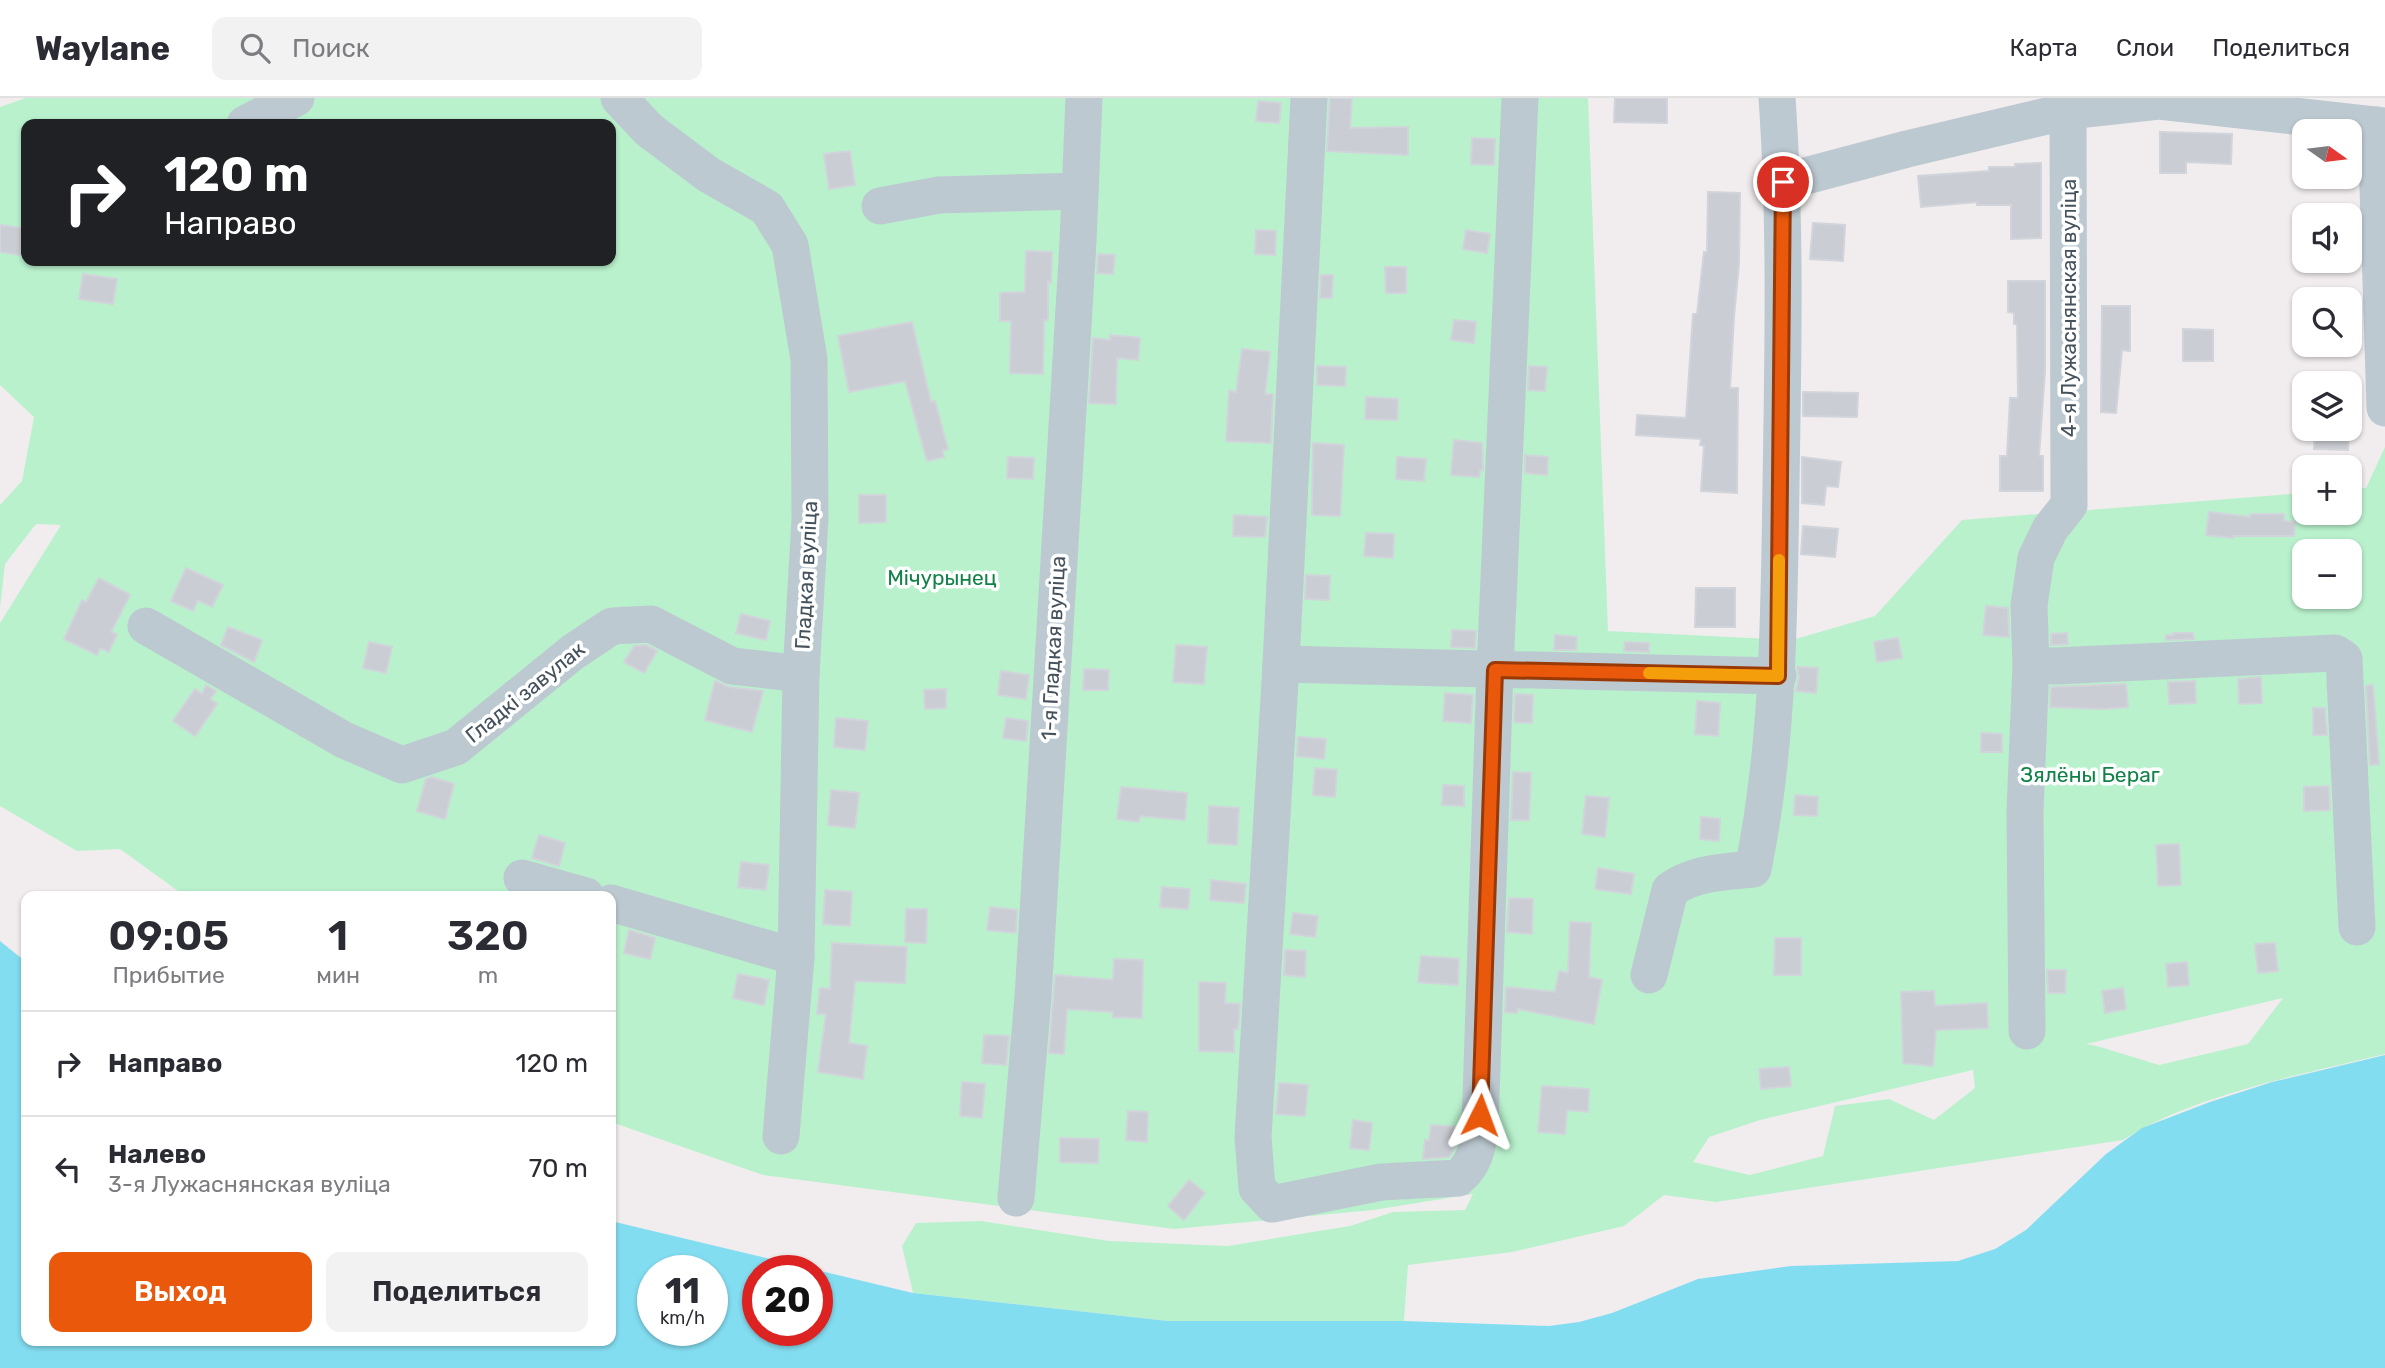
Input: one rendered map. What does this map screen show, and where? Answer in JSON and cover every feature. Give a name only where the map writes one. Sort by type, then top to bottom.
[{"type":"street","points":[[256,119],[296,98]]},
{"type":"street","name":"Гладкая вуліца","points":[[619,98],[649,130],[709,175],[767,208],[790,245],[809,359],[810,519],[801,674],[796,957],[781,1136]]},
{"type":"street","name":"1-я Гладкая вуліца","points":[[1016,1198],[1033,997],[1084,98]]},
{"type":"street","points":[[1309,98],[1281,664],[1253,1137],[1257,1188],[1272,1204],[1381,1182],[1458,1178],[1467,1171],[1477,1153],[1482,1083],[1495,670],[1520,98]]},
{"type":"street","points":[[1650,975],[1670,890],[1701,876],[1754,869],[1763,823],[1778,676],[1783,182],[1777,98]]},
{"type":"street","points":[[1783,182],[2068,111],[2159,99],[2381,125],[2385,408]]},
{"type":"street","name":"4-я Лужаснянская вуліца","points":[[2031,665],[2029,605],[2036,558],[2050,529],[2068,505],[2068,111]]},
{"type":"street","points":[[880,206],[939,195],[1080,191]]},
{"type":"street","name":"Гладкі завулак","points":[[146,626],[344,740],[402,765],[456,747],[573,652],[612,625],[651,624],[733,666],[801,674]]},
{"type":"street","points":[[2027,1031],[2025,811],[2031,665],[2335,653],[2344,659],[2357,927]]},
{"type":"street","points":[[1281,664],[1778,676]]},
{"type":"street","points":[[522,878],[568,891]]},
{"type":"street","points":[[616,904],[796,957]]},
{"type":"green space","name":"Мічурынец","points":[[26,98],[1588,98],[1608,631],[1792,640],[1875,616],[1962,520],[2292,494],[2292,525],[2362,525],[2362,488],[2366,488],[2385,447],[2385,1054],[2215,1098],[2151,1124],[2123,1140],[1716,1202],[1664,1195],[1624,1226],[1512,1252],[1408,1265],[1404,1321],[1168,1321],[913,1293],[902,1246],[916,1223],[981,1221],[1109,1241],[1228,1246],[1350,1226],[1393,1212],[1465,1210],[1473,1194],[1373,1210],[1174,1229],[763,1175],[616,1124],[616,891],[178,891],[120,849],[77,851],[0,806],[0,623],[61,525],[36,524],[5,564],[0,608],[0,505],[22,481],[34,417],[0,385],[0,107]],"holes":[[[2283,998],[2248,1044],[2159,1065],[2086,1044]],[[1973,1070],[1975,1088],[1934,1120],[1889,1099],[1835,1106],[1823,1156],[1750,1175],[1693,1162],[1709,1137],[1760,1120]]]},
{"type":"water","points":[[0,941],[21,958],[21,1346],[616,1346],[616,1222],[754,1255],[742,1255],[742,1346],[833,1346],[833,1274],[913,1293],[1168,1321],[1404,1321],[1549,1326],[1579,1322],[1612,1313],[1698,1279],[1791,1266],[1958,1261],[1995,1249],[2026,1230],[2106,1154],[2142,1128],[2272,1082],[2385,1055],[2385,1368],[0,1368]]},
{"type":"building","points":[[1330,98],[1352,98],[1350,128],[1408,127],[1408,155],[1327,151]]},
{"type":"building","points":[[1615,98],[1667,98],[1667,123],[1614,122]]},
{"type":"building","points":[[1258,101],[1281,103],[1279,123],[1256,121]]},
{"type":"building","points":[[2160,132],[2232,134],[2231,164],[2186,162],[2186,173],[2160,173]]},
{"type":"building","points":[[1472,138],[1495,139],[1494,165],[1471,164]]},
{"type":"building","points":[[850,151],[855,185],[829,189],[824,154]]},
{"type":"building","points":[[2041,163],[2041,238],[2011,239],[2011,205],[1977,205],[1977,202],[1921,207],[1918,176],[1989,171],[1989,167]]},
{"type":"building","points":[[1708,192],[1740,193],[1739,264],[1730,388],[1738,388],[1737,493],[1701,491],[1704,446],[1700,445],[1701,439],[1636,435],[1637,415],[1686,418],[1693,314],[1697,314],[1704,252],[1707,252]]},
{"type":"building","points":[[1813,223],[1845,225],[1843,261],[1810,259]]},
{"type":"building","points":[[0,225],[21,228],[21,255],[0,252]]},
{"type":"building","points":[[1256,230],[1276,231],[1275,255],[1255,254]]},
{"type":"building","points":[[1466,230],[1490,234],[1487,253],[1463,249]]},
{"type":"building","points":[[1026,251],[1052,252],[1051,283],[1048,282],[1048,320],[1044,320],[1043,374],[1010,373],[1011,321],[1000,321],[1000,293],[1025,292]]},
{"type":"building","points":[[1098,254],[1115,255],[1113,274],[1097,273]]},
{"type":"building","points":[[1385,267],[1406,267],[1406,293],[1386,293]]},
{"type":"building","points":[[83,274],[117,279],[113,304],[79,299]]},
{"type":"building","points":[[1321,275],[1333,275],[1332,298],[1320,298]]},
{"type":"building","points":[[2008,281],[2045,281],[2045,371],[2039,456],[2043,456],[2043,491],[2000,491],[2000,456],[2007,456],[2010,398],[2018,398],[2017,324],[2014,324],[2014,313],[2008,312]]},
{"type":"building","points":[[2102,306],[2130,306],[2130,351],[2122,350],[2116,413],[2101,412]]},
{"type":"building","points":[[1454,320],[1476,322],[1474,343],[1451,340]]},
{"type":"building","points":[[912,322],[931,402],[935,401],[948,449],[942,451],[944,457],[927,461],[905,381],[849,392],[838,336]]},
{"type":"building","points":[[2183,329],[2213,330],[2213,361],[2183,361]]},
{"type":"building","points":[[1110,335],[1140,338],[1138,360],[1117,358],[1116,404],[1089,403],[1093,338],[1110,340]]},
{"type":"building","points":[[1242,349],[1270,352],[1265,394],[1273,394],[1271,443],[1226,441],[1229,391],[1236,392]]},
{"type":"building","points":[[1317,366],[1346,367],[1345,386],[1317,385]]},
{"type":"building","points":[[1529,366],[1547,367],[1545,391],[1528,390]]},
{"type":"building","points":[[1803,392],[1858,393],[1857,417],[1803,416]]},
{"type":"building","points":[[1366,397],[1398,399],[1397,420],[1365,419]]},
{"type":"building","points":[[1454,440],[1482,443],[1483,470],[1480,470],[1479,477],[1451,475]]},
{"type":"building","points":[[2314,441],[2348,441],[2348,450],[2314,449]]},
{"type":"building","points":[[1313,443],[1344,445],[1340,516],[1312,515]]},
{"type":"building","points":[[1525,455],[1548,457],[1547,475],[1525,473]]},
{"type":"building","points":[[1008,457],[1034,458],[1033,479],[1007,478]]},
{"type":"building","points":[[1397,457],[1426,459],[1424,481],[1396,479]]},
{"type":"building","points":[[1802,457],[1841,462],[1838,487],[1826,486],[1824,505],[1802,503]]},
{"type":"building","points":[[859,495],[886,495],[886,522],[859,523]]},
{"type":"building","points":[[2209,512],[2250,517],[2250,514],[2284,514],[2284,521],[2295,525],[2294,536],[2233,538],[2206,535]]},
{"type":"building","points":[[1234,515],[1267,517],[1265,537],[1233,536]]},
{"type":"building","points":[[1803,526],[1838,529],[1835,557],[1801,554]]},
{"type":"building","points":[[1366,533],[1394,534],[1393,558],[1364,556]]},
{"type":"building","points":[[186,568],[223,585],[212,607],[198,600],[193,611],[171,601]]},
{"type":"building","points":[[1306,575],[1330,576],[1329,600],[1305,599]]},
{"type":"building","points":[[99,578],[130,595],[111,632],[117,634],[109,652],[100,648],[97,655],[64,639],[82,600],[86,602]]},
{"type":"building","points":[[1696,588],[1735,588],[1735,627],[1695,627]]},
{"type":"building","points":[[1986,606],[2008,608],[2009,637],[1983,635]]},
{"type":"building","points":[[741,614],[770,621],[766,640],[736,633]]},
{"type":"building","points":[[228,627],[262,640],[254,662],[221,645]]},
{"type":"building","points":[[1452,630],[1476,631],[1475,648],[1451,647]]},
{"type":"building","points":[[2067,633],[2068,644],[2051,645],[2051,634]]},
{"type":"building","points":[[2193,633],[2194,639],[2166,640],[2166,635]]},
{"type":"building","points":[[1555,635],[1577,637],[1576,650],[1554,650]]},
{"type":"building","points":[[1898,638],[1902,658],[1877,662],[1874,642]]},
{"type":"building","points":[[369,642],[392,647],[386,673],[363,668]]},
{"type":"building","points":[[1625,642],[1649,643],[1649,652],[1624,651]]},
{"type":"building","points":[[646,645],[657,651],[644,673],[624,662],[634,646]]},
{"type":"building","points":[[1176,645],[1207,647],[1204,684],[1173,682]]},
{"type":"building","points":[[1797,667],[1818,668],[1816,693],[1796,691],[1799,677]]},
{"type":"building","points":[[1084,669],[1109,670],[1108,690],[1083,690]]},
{"type":"building","points":[[1001,671],[1029,675],[1026,699],[998,695]]},
{"type":"building","points":[[2261,677],[2262,703],[2239,704],[2238,679]]},
{"type":"building","points":[[715,681],[729,687],[763,691],[752,732],[705,720]]},
{"type":"building","points":[[2195,681],[2196,703],[2169,704],[2168,682]]},
{"type":"building","points":[[2126,684],[2128,707],[2050,707],[2051,687]]},
{"type":"building","points":[[206,685],[216,691],[210,699],[217,704],[195,736],[173,721],[195,689],[202,694]]},
{"type":"building","points":[[2373,685],[2379,764],[2370,765],[2366,686]]},
{"type":"building","points":[[946,689],[946,708],[925,709],[924,690]]},
{"type":"building","points":[[1445,693],[1473,695],[1471,723],[1443,721]]},
{"type":"building","points":[[1515,694],[1533,695],[1532,723],[1514,722]]},
{"type":"building","points":[[1697,701],[1720,703],[1718,736],[1695,734]]},
{"type":"building","points":[[2313,708],[2325,708],[2327,735],[2313,735]]},
{"type":"building","points":[[836,718],[868,721],[865,750],[834,747]]},
{"type":"building","points":[[1006,718],[1028,721],[1026,741],[1003,738]]},
{"type":"building","points":[[1981,733],[2002,734],[2002,752],[1981,752]]},
{"type":"building","points":[[1298,737],[1326,739],[1324,759],[1297,756]]},
{"type":"building","points":[[1315,768],[1337,770],[1335,797],[1313,795]]},
{"type":"building","points":[[1513,772],[1531,773],[1529,820],[1511,820]]},
{"type":"building","points":[[431,777],[454,784],[445,819],[417,811],[426,779]]},
{"type":"building","points":[[1443,785],[1464,786],[1464,806],[1442,805]]},
{"type":"building","points":[[2329,786],[2330,810],[2304,811],[2304,787]]},
{"type":"building","points":[[1121,787],[1187,793],[1185,820],[1140,816],[1139,822],[1117,819]]},
{"type":"building","points":[[831,790],[859,793],[855,828],[828,825]]},
{"type":"building","points":[[1795,795],[1818,797],[1817,816],[1794,815]]},
{"type":"building","points":[[1586,796],[1609,798],[1605,837],[1582,834]]},
{"type":"building","points":[[1209,806],[1239,808],[1237,845],[1208,843]]},
{"type":"building","points":[[1701,817],[1720,819],[1719,841],[1700,839]]},
{"type":"building","points":[[539,835],[565,843],[559,866],[532,858]]},
{"type":"building","points":[[2179,844],[2181,885],[2158,886],[2156,845]]},
{"type":"building","points":[[741,862],[769,865],[766,890],[738,887]]},
{"type":"building","points":[[1598,868],[1634,874],[1631,894],[1595,889]]},
{"type":"building","points":[[1211,880],[1246,884],[1244,903],[1210,900]]},
{"type":"building","points":[[1162,887],[1190,889],[1188,909],[1160,907]]},
{"type":"building","points":[[825,890],[852,892],[850,926],[823,924]]},
{"type":"building","points":[[1509,898],[1533,899],[1532,934],[1507,932]]},
{"type":"building","points":[[990,907],[1017,910],[1016,933],[987,930]]},
{"type":"building","points":[[906,909],[927,909],[926,943],[905,942]]},
{"type":"building","points":[[1293,913],[1318,916],[1315,937],[1290,934]]},
{"type":"building","points":[[1570,922],[1591,923],[1589,977],[1602,980],[1594,1024],[1518,1009],[1517,1013],[1505,1012],[1506,987],[1555,992],[1559,971],[1568,973]]},
{"type":"building","points":[[629,930],[655,938],[650,959],[624,953]]},
{"type":"building","points":[[1775,938],[1801,938],[1801,975],[1774,975]]},
{"type":"building","points":[[832,943],[907,947],[905,983],[855,981],[849,1043],[867,1046],[863,1079],[818,1072],[826,1014],[817,1014],[820,988],[830,989]]},
{"type":"building","points":[[2275,943],[2278,971],[2258,973],[2255,944]]},
{"type":"building","points":[[1285,950],[1306,951],[1305,977],[1284,975]]},
{"type":"building","points":[[1421,956],[1459,959],[1458,985],[1418,982]]},
{"type":"building","points":[[1114,959],[1143,960],[1142,1018],[1113,1017],[1113,1012],[1067,1009],[1064,1054],[1049,1053],[1055,975],[1113,980]]},
{"type":"building","points":[[2187,962],[2189,985],[2168,987],[2166,964]]},
{"type":"building","points":[[2047,970],[2066,970],[2065,993],[2048,993]]},
{"type":"building","points":[[738,974],[769,980],[764,1005],[733,998]]},
{"type":"building","points":[[1199,982],[1226,983],[1225,1003],[1240,1004],[1238,1029],[1234,1029],[1234,1052],[1199,1051]]},
{"type":"building","points":[[2123,988],[2126,1009],[2105,1013],[2102,991]]},
{"type":"building","points":[[1934,991],[1935,1006],[1987,1003],[1988,1028],[1936,1030],[1933,1066],[1903,1063],[1901,992]]},
{"type":"building","points":[[984,1035],[1009,1036],[1006,1065],[982,1063]]},
{"type":"building","points":[[1789,1067],[1791,1086],[1761,1089],[1759,1069]]},
{"type":"building","points":[[962,1082],[985,1084],[982,1118],[960,1116]]},
{"type":"building","points":[[1279,1083],[1308,1085],[1305,1116],[1276,1114]]},
{"type":"building","points":[[1542,1086],[1589,1089],[1588,1112],[1567,1110],[1565,1134],[1538,1132]]},
{"type":"building","points":[[1128,1111],[1148,1112],[1147,1142],[1126,1140]]},
{"type":"building","points":[[1353,1120],[1372,1123],[1369,1150],[1350,1148]]},
{"type":"building","points":[[1431,1125],[1457,1127],[1456,1145],[1449,1157],[1423,1159],[1425,1140],[1429,1140]]},
{"type":"building","points":[[1060,1138],[1099,1139],[1098,1163],[1060,1162]]},
{"type":"building","points":[[1189,1180],[1205,1193],[1184,1220],[1168,1206]]},
{"type":"slow traffic","points":[[1649,673],[1778,676],[1779,560]]},
{"type":"route","points":[[1480,1115],[1495,670],[1778,676],[1783,182]]},
{"type":"park label","name":"Зялёны Бераг","points":[[2090,774]]}]
